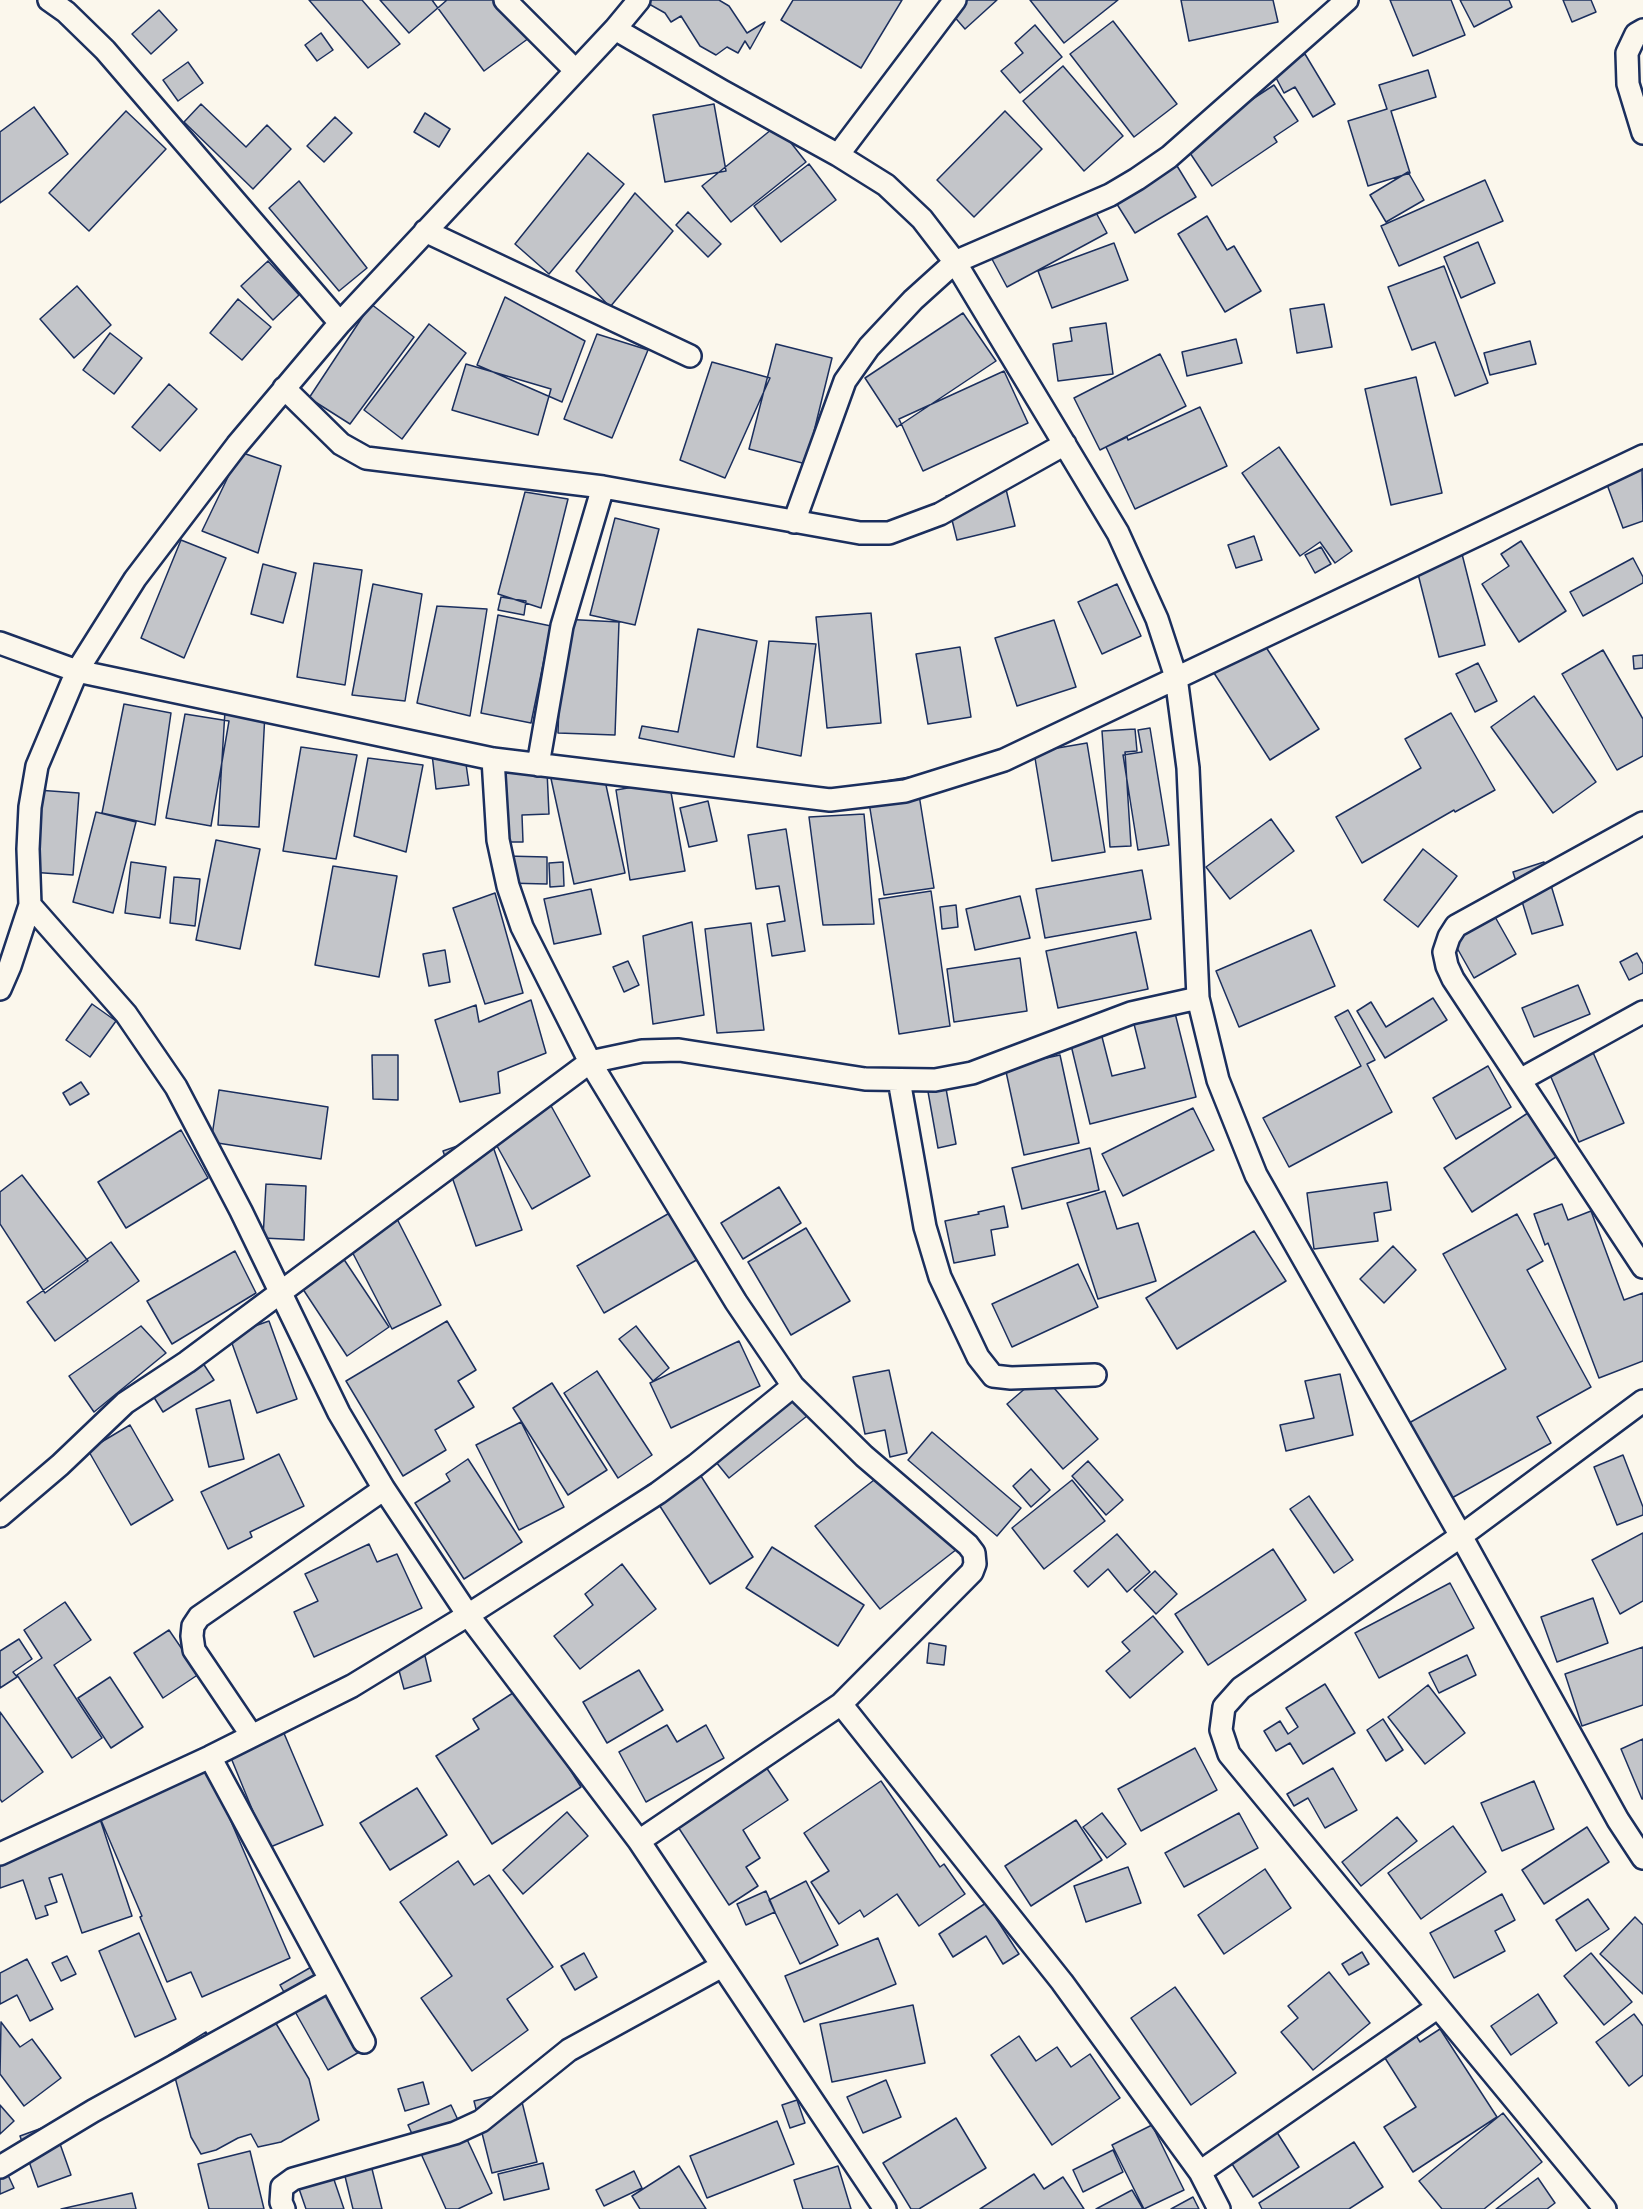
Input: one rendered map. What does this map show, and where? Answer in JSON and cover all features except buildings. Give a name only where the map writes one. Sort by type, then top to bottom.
[{"type":"street","points":[[49,0],[66,12],[105,50],[340,322]]},
{"type":"street","points":[[505,0],[576,70]]},
{"type":"street","points":[[0,989],[5,964],[30,905],[28,849],[30,807],[38,766],[77,671],[135,579],[237,445],[340,322],[615,29],[639,0]]},
{"type":"street","points":[[838,154],[955,0]]},
{"type":"street","points":[[794,522],[845,381],[876,339],[913,300],[955,262],[1110,195],[1169,157],[1347,0]]},
{"type":"street","points":[[615,29],[722,92],[838,154],[886,184],[922,219],[955,262],[1118,533],[1157,618],[1176,677],[1188,768],[1198,998],[1218,1080],[1256,1175],[1461,1536],[1618,1820],[1643,1858]]},
{"type":"street","points":[[1643,30],[1636,34],[1627,53],[1628,84],[1643,133]]},
{"type":"street","points":[[425,231],[690,356]]},
{"type":"street","points":[[284,388],[341,444],[366,458],[603,487],[860,533],[889,533],[940,514],[1065,444]]},
{"type":"street","points":[[0,643],[77,671],[493,759],[830,800],[905,791],[1004,760],[1643,456]]},
{"type":"street","points":[[538,765],[562,626],[603,487]]},
{"type":"street","points":[[493,759],[498,840],[507,886],[522,927],[590,1062],[736,1302],[793,1386],[864,1456],[968,1545],[974,1553],[975,1564],[972,1572],[841,1704],[639,1841]]},
{"type":"street","points":[[1643,823],[1456,926],[1444,952],[1453,979],[1643,1267]]},
{"type":"street","points":[[30,905],[126,1014],[176,1087],[339,1413],[384,1489],[468,1615],[639,1841],[885,2209]]},
{"type":"street","points":[[0,1516],[60,1465],[125,1403],[187,1362],[590,1062],[642,1051],[679,1050],[865,1079],[935,1080],[972,1073],[1131,1013],[1198,998]]},
{"type":"street","points":[[1520,1080],[1643,1012]]},
{"type":"street","points":[[900,1080],[925,1227],[940,1277],[978,1357],[993,1376],[1095,1375]]},
{"type":"street","points":[[0,1854],[210,1757],[352,1686],[468,1615],[658,1493],[793,1386]]},
{"type":"street","points":[[1605,2209],[1229,1754],[1221,1730],[1224,1707],[1241,1688],[1461,1536],[1643,1401]]},
{"type":"street","points":[[252,1736],[194,1650],[193,1626],[199,1617],[384,1489]]},
{"type":"street","points":[[841,1704],[1062,1982],[1200,2172],[1219,2209]]},
{"type":"street","points":[[210,1757],[364,2042]]},
{"type":"street","points":[[284,2209],[281,2202],[282,2187],[293,2179],[454,2133],[481,2121],[568,2050],[722,1966]]},
{"type":"street","points":[[0,2168],[93,2111],[330,1980]]},
{"type":"street","points":[[1200,2172],[1438,2007]]}]
